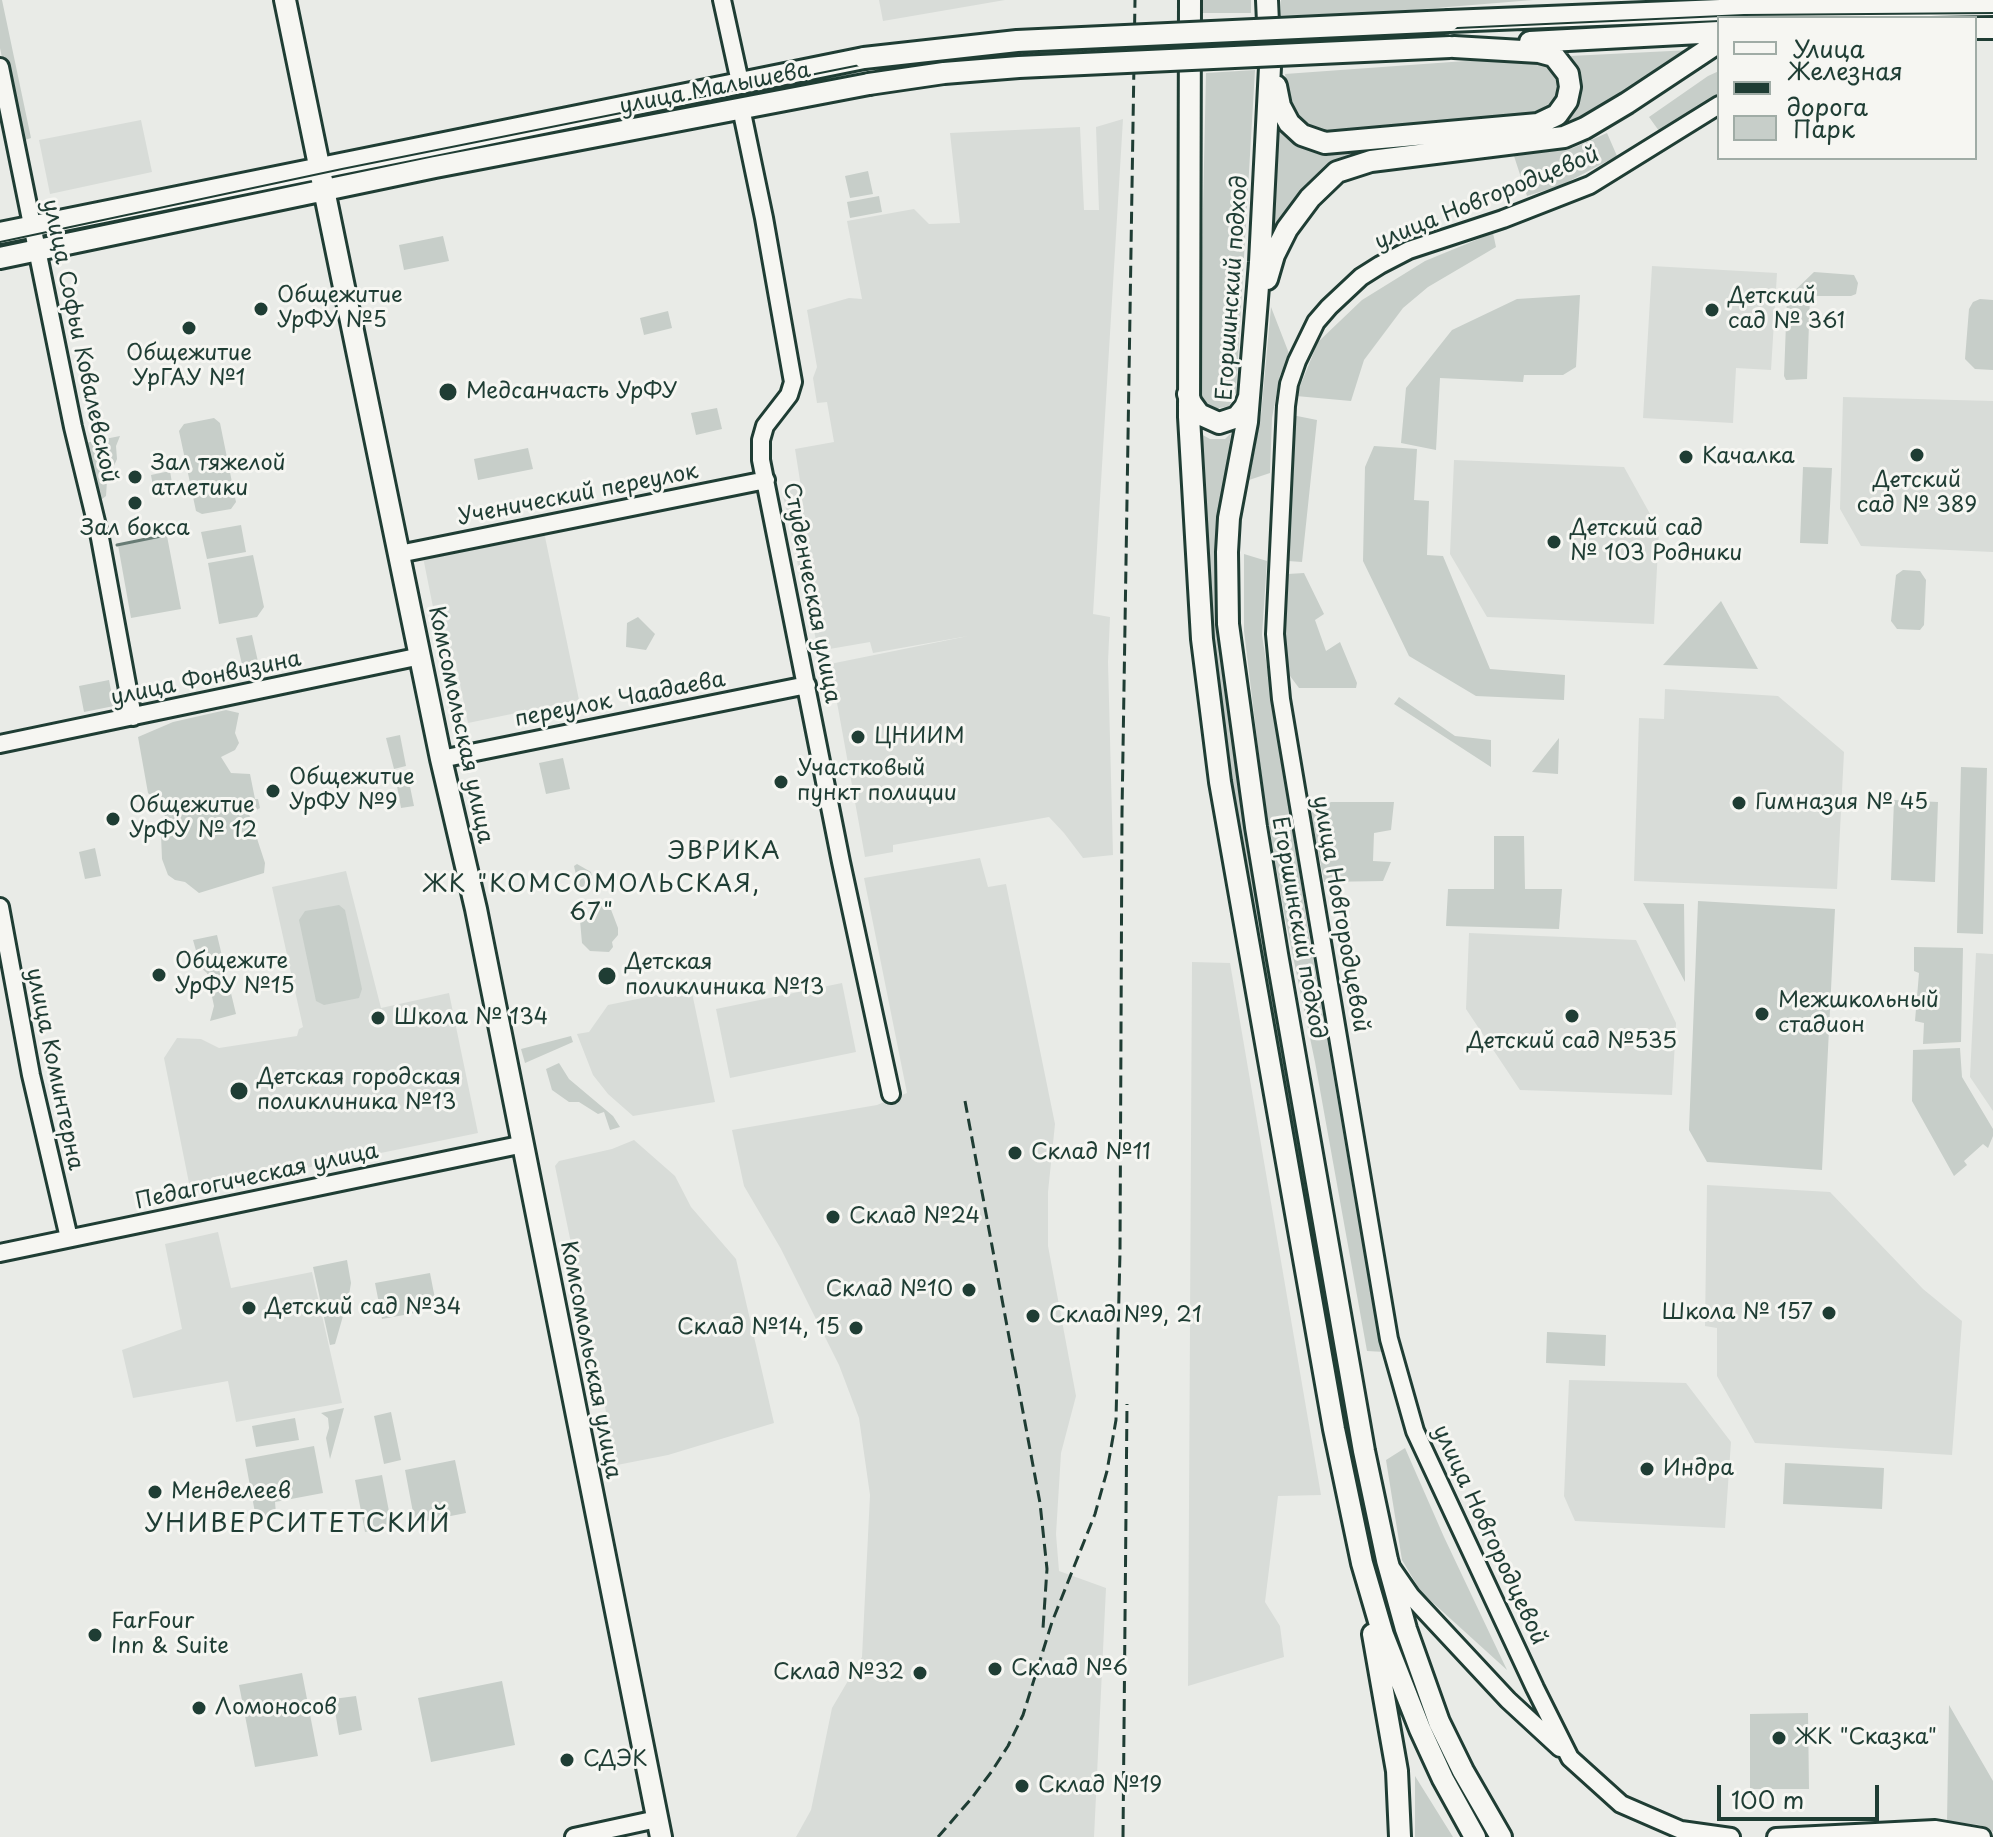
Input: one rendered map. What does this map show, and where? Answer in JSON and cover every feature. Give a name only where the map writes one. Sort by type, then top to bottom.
[{"type":"main road","name":"Комсомольская улица","points":[[285,0],[441,759],[476,909],[659,1828]]},
{"type":"main road","name":"Егоршинский подход","points":[[1190,0],[1188,390],[1202,639],[1220,782],[1334,1429],[1362,1563],[1383,1635],[1420,1729],[1475,1837]]},
{"type":"main road","points":[[1481,20],[1538,7],[1550,0]]},
{"type":"main road","points":[[1712,0],[1745,9]]},
{"type":"main road","name":"Егоршинский подход","points":[[1269,5],[1270,67],[1255,342],[1229,518],[1228,624],[1277,954],[1364,1451],[1387,1560],[1406,1629],[1439,1722],[1501,1837]]},
{"type":"main road","points":[[1481,20],[1745,9],[1993,5]]},
{"type":"main road","name":"улица Малышева","points":[[0,233],[864,58],[1017,41],[1481,20]]},
{"type":"main road","points":[[1452,47],[1717,32]]},
{"type":"main road","points":[[1255,342],[1269,270],[1279,243],[1300,209],[1337,172],[1371,161],[1564,137],[1606,116],[1717,43]]},
{"type":"main road","name":"улица Малышева","points":[[0,258],[741,108],[944,73],[1452,47]]},
{"type":"main road","points":[[1270,67],[1285,118],[1302,135],[1325,143],[1538,124],[1552,119],[1562,109],[1569,93],[1570,80],[1564,66],[1554,56],[1539,52],[1452,47]]},
{"type":"main road","points":[[1188,390],[1191,403],[1199,414],[1219,423],[1242,413],[1250,392]]},
{"type":"main road","points":[[1362,1563],[1397,1771],[1400,1837]]},
{"type":"street","points":[[722,0],[740,82]]},
{"type":"street","name":"улица Софьи Ковалевской","points":[[0,67],[73,427],[100,538],[133,717]]},
{"type":"street","name":"улица Новгородцевой","points":[[1717,106],[1590,185],[1503,219],[1409,250],[1361,277],[1316,322],[1297,361],[1286,406],[1277,577],[1277,662],[1389,1339],[1420,1444],[1570,1758],[1621,1804],[1681,1830],[1731,1837]]},
{"type":"street","name":"Студенческая улица","points":[[741,108],[770,247],[793,382],[789,395],[763,433],[761,460],[891,1094]]},
{"type":"street","name":"Ученический переулок","points":[[399,554],[766,480]]},
{"type":"street","name":"улица Фонвизина","points":[[0,744],[421,656]]},
{"type":"street","name":"переулок Чаадаева","points":[[441,759],[807,685]]},
{"type":"street","name":"улица Коминтерна","points":[[0,907],[31,1075],[69,1238]]},
{"type":"street","name":"Педагогическая улица","points":[[0,1253],[524,1144]]},
{"type":"street","points":[[1387,1560],[1411,1596],[1508,1700],[1570,1758]]},
{"type":"street","points":[[1508,1700],[1521,1705],[1527,1703],[1535,1688]]},
{"type":"street","points":[[574,1837],[659,1828]]},
{"type":"street","points":[[1776,1837],[1935,1829],[1982,1837]]},
{"type":"shaded area","points":[[879,0],[1005,0],[883,21]]},
{"type":"shaded area","points":[[1123,119],[1093,614],[1110,617],[1108,662],[1113,855],[1083,858],[1049,817],[893,845],[893,852],[865,857],[830,664],[968,636],[873,653],[870,642],[818,651],[782,490],[801,487],[795,449],[834,442],[827,402],[817,403],[813,378],[817,367],[807,310],[849,298],[862,299],[847,221],[914,209],[929,224],[960,223],[950,133],[1080,127],[1084,210],[1099,210],[1096,127]]},
{"type":"shaded area","points":[[141,120],[152,172],[50,194],[39,140]]},
{"type":"shaded area","name":"Детский сад № 361","points":[[1652,266],[1777,273],[1771,370],[1736,368],[1733,423],[1643,418]]},
{"type":"shaded area","name":"Детский сад № 389","points":[[1843,397],[1993,401],[1993,552],[1861,546],[1840,509]]},
{"type":"shaded area","name":"Детский сад № 103 Родники","points":[[1454,460],[1624,467],[1659,530],[1654,624],[1487,617],[1450,554]]},
{"type":"shaded area","points":[[544,532],[579,700],[468,723],[455,660],[444,662],[423,557]]},
{"type":"shaded area","name":"Гимназия № 45","points":[[1665,689],[1778,696],[1844,752],[1837,889],[1634,881],[1639,718],[1664,719]]},
{"type":"shaded area","points":[[980,858],[988,887],[1006,884],[1055,1124],[1048,1192],[1048,1246],[1076,1396],[1061,1453],[1056,1534],[1059,1571],[1106,1588],[1094,1837],[796,1837],[811,1810],[832,1708],[862,1657],[870,1495],[859,1418],[839,1365],[781,1249],[744,1186],[732,1130],[877,1105],[907,1093],[864,878]]},
{"type":"shaded area","name":"Школа № 134","points":[[346,871],[381,1008],[449,993],[478,1133],[332,1163],[322,1161],[311,1167],[191,1193],[164,1058],[177,1038],[201,1039],[219,1048],[297,1036],[303,1027],[272,887]]},
{"type":"shaded area","name":"Детский сад №535","points":[[1469,933],[1636,940],[1676,1023],[1672,1095],[1520,1090],[1466,1009]]},
{"type":"shaded area","points":[[1976,953],[1993,954],[1993,1111],[1970,1077]]},
{"type":"shaded area","points":[[1192,962],[1230,963],[1321,1495],[1278,1496],[1265,1602],[1280,1626],[1284,1657],[1188,1686]]},
{"type":"shaded area","points":[[842,983],[856,1052],[730,1078],[716,1009]]},
{"type":"shaded area","points":[[691,988],[715,1102],[633,1116],[608,1094],[593,1075],[577,1034],[589,1032],[608,1005]]},
{"type":"shaded area","points":[[634,1140],[675,1176],[691,1207],[736,1259],[774,1423],[668,1455],[617,1465],[555,1166],[559,1161],[612,1149]]},
{"type":"shaded area","name":"Школа № 157","points":[[1707,1185],[1830,1192],[1923,1289],[1962,1321],[1952,1455],[1755,1443],[1717,1376],[1717,1328],[1705,1326]]},
{"type":"shaded area","name":"Детский сад №34","points":[[218,1232],[231,1288],[312,1272],[342,1403],[236,1422],[228,1381],[133,1398],[122,1350],[182,1329],[165,1244]]},
{"type":"shaded area","name":"Индра","points":[[1569,1380],[1686,1383],[1731,1442],[1725,1528],[1575,1521],[1564,1496]]},
{"type":"green space","points":[[0,0],[31,138],[19,142],[0,48]]},
{"type":"green space","points":[[1202,0],[1251,0],[1251,13],[1202,13]]},
{"type":"green space","points":[[1281,0],[1533,0],[1363,14],[1281,15]]},
{"type":"green space","points":[[1691,50],[1568,129],[1337,165],[1309,183],[1287,212],[1271,246],[1278,118],[1306,145],[1547,128],[1566,121],[1576,106],[1582,79],[1570,56]]},
{"type":"green space","points":[[1521,57],[1548,61],[1563,81],[1559,102],[1535,116],[1335,132],[1312,130],[1301,122],[1288,95],[1285,74]]},
{"type":"green space","points":[[1255,70],[1236,393],[1229,406],[1215,409],[1204,404],[1199,389],[1206,73]]},
{"type":"green space","points":[[1717,72],[1717,98],[1659,131],[1649,117]]},
{"type":"green space","points":[[1607,133],[1617,156],[1562,185],[1527,196],[1514,156],[1573,148]]},
{"type":"green space","points":[[868,171],[873,194],[850,198],[845,176]]},
{"type":"green space","points":[[879,196],[882,212],[850,218],[847,202]]},
{"type":"green space","points":[[1493,233],[1496,247],[1428,287],[1403,308],[1364,360],[1351,401],[1296,396],[1318,342],[1362,300],[1425,261]]},
{"type":"green space","points":[[443,236],[449,261],[404,270],[399,245]]},
{"type":"green space","points":[[1814,272],[1854,275],[1858,283],[1856,294],[1810,296],[1807,379],[1786,380],[1787,298]]},
{"type":"green space","points":[[1580,295],[1576,367],[1563,375],[1524,375],[1523,382],[1440,378],[1436,450],[1401,443],[1406,388],[1452,330],[1517,299]]},
{"type":"green space","points":[[1993,300],[1993,370],[1975,369],[1965,359],[1969,309],[1973,302]]},
{"type":"green space","points":[[1271,307],[1290,356],[1280,375],[1272,418],[1270,473],[1249,480],[1261,415]]},
{"type":"green space","points":[[668,311],[672,328],[644,335],[640,318]]},
{"type":"green space","points":[[717,408],[722,429],[696,435],[691,413]]},
{"type":"green space","points":[[1292,415],[1317,420],[1302,562],[1288,561]]},
{"type":"green space","points":[[214,418],[220,423],[236,502],[231,509],[202,514],[196,511],[179,431],[184,424]]},
{"type":"green space","points":[[1199,433],[1210,439],[1225,439],[1231,433],[1217,536],[1220,636],[1231,737],[1351,1423],[1344,1425],[1224,737]]},
{"type":"green space","points":[[120,436],[116,446],[117,459],[107,481],[106,496],[93,506],[80,444]]},
{"type":"green space","points":[[1374,446],[1417,449],[1414,500],[1429,501],[1427,555],[1443,556],[1490,669],[1565,675],[1564,700],[1476,696],[1409,656],[1363,561],[1365,467]]},
{"type":"green space","points":[[528,448],[533,469],[478,480],[474,459]]},
{"type":"green space","points":[[1803,467],[1832,468],[1828,544],[1800,543]]},
{"type":"green space","points":[[170,471],[174,495],[155,498],[151,475]]},
{"type":"green space","points":[[241,525],[246,552],[207,559],[201,532]]},
{"type":"green space","points":[[167,536],[181,609],[131,618],[118,545]]},
{"type":"green space","points":[[1244,554],[1267,561],[1262,635],[1352,1185],[1385,1352],[1367,1351],[1315,1062],[1285,918],[1264,797],[1244,631]]},
{"type":"green space","points":[[253,555],[264,607],[257,617],[219,624],[208,563]]},
{"type":"green space","points":[[1903,570],[1920,571],[1926,580],[1924,625],[1920,630],[1897,629],[1891,621],[1896,575]]},
{"type":"green space","points":[[1304,573],[1324,614],[1315,620],[1326,651],[1340,642],[1357,683],[1356,688],[1299,688],[1287,672],[1285,629],[1288,574]]},
{"type":"green space","points":[[1721,601],[1758,669],[1663,665]]},
{"type":"green space","points":[[638,617],[655,634],[646,650],[626,647],[627,623]]},
{"type":"green space","points":[[252,635],[259,666],[243,669],[236,638]]},
{"type":"green space","points":[[109,680],[114,706],[84,712],[79,686]]},
{"type":"green space","points":[[1399,697],[1455,736],[1491,740],[1491,767],[1394,704]]},
{"type":"green space","points":[[226,710],[239,713],[235,733],[239,743],[235,750],[221,757],[231,773],[250,774],[260,808],[249,814],[265,863],[264,873],[199,893],[185,882],[168,875],[162,859],[161,835],[166,821],[162,805],[148,793],[138,737],[173,722]]},
{"type":"green space","points":[[400,735],[406,766],[394,769],[386,738]]},
{"type":"green space","points":[[1559,738],[1558,774],[1532,772]]},
{"type":"green space","points":[[563,758],[570,789],[546,794],[539,763]]},
{"type":"green space","points":[[1961,767],[1987,768],[1983,934],[1957,933]]},
{"type":"green space","points":[[407,772],[414,806],[401,808],[395,775]]},
{"type":"green space","points":[[1894,800],[1938,802],[1935,882],[1891,880]]},
{"type":"green space","points":[[1331,802],[1394,802],[1391,830],[1374,833],[1373,861],[1391,862],[1383,881],[1324,882],[1311,813]]},
{"type":"green space","points":[[1494,836],[1524,836],[1525,889],[1562,889],[1559,929],[1446,926],[1448,889],[1494,889]]},
{"type":"green space","points":[[735,839],[737,848],[691,857],[689,848]]},
{"type":"green space","points":[[95,848],[101,876],[85,879],[79,852]]},
{"type":"green space","points":[[577,864],[591,872],[594,885],[588,893],[580,892],[574,866]]},
{"type":"green space","name":"Межшкольный стадион","points":[[1698,901],[1835,909],[1822,1170],[1707,1162],[1689,1130]]},
{"type":"green space","points":[[1643,903],[1684,904],[1685,982]]},
{"type":"green space","points":[[605,904],[610,907],[618,935],[609,952],[590,951],[582,943],[580,920]]},
{"type":"green space","points":[[339,905],[345,910],[362,989],[359,998],[324,1005],[316,1001],[299,920],[305,911]]},
{"type":"green space","points":[[217,935],[236,1014],[210,1021],[214,1006],[207,973],[201,968],[193,940]]},
{"type":"green space","points":[[1914,947],[1963,948],[1961,1042],[1923,1044],[1924,1023],[1915,1021],[1919,973],[1914,971]]},
{"type":"green space","points":[[571,1036],[573,1042],[525,1063],[521,1049]]},
{"type":"green space","points":[[1960,1048],[1962,1077],[1993,1129],[1993,1136],[1988,1148],[1983,1144],[1964,1161],[1967,1165],[1954,1176],[1912,1101],[1913,1050]]},
{"type":"green space","points":[[559,1063],[569,1079],[613,1116],[620,1127],[610,1130],[604,1112],[598,1114],[579,1102],[569,1102],[552,1090],[546,1069]]},
{"type":"green space","points":[[347,1260],[351,1283],[349,1295],[335,1344],[330,1345],[313,1267]]},
{"type":"green space","points":[[430,1273],[437,1309],[382,1319],[375,1283]]},
{"type":"green space","points":[[1547,1332],[1606,1335],[1605,1366],[1546,1363]]},
{"type":"green space","points":[[344,1408],[330,1459],[326,1438],[328,1418],[321,1413]]},
{"type":"green space","points":[[391,1412],[401,1460],[384,1464],[374,1416]]},
{"type":"green space","points":[[295,1418],[299,1440],[256,1447],[252,1426]]},
{"type":"green space","points":[[314,1446],[323,1493],[275,1502],[276,1514],[256,1518],[245,1459]]},
{"type":"green space","points":[[1405,1448],[1507,1670],[1421,1592],[1402,1560],[1386,1460]]},
{"type":"green space","points":[[1357,1456],[1380,1573],[1402,1644],[1493,1837],[1482,1837],[1434,1748],[1372,1576],[1348,1458]]},
{"type":"green space","points":[[455,1460],[466,1513],[415,1523],[405,1470]]},
{"type":"green space","points":[[1785,1463],[1884,1468],[1882,1509],[1783,1504]]},
{"type":"green space","points":[[382,1475],[392,1527],[365,1532],[355,1480]]},
{"type":"green space","points":[[302,1673],[318,1756],[255,1767],[239,1685]]},
{"type":"green space","points":[[502,1681],[515,1745],[431,1762],[418,1698]]},
{"type":"green space","points":[[356,1696],[362,1730],[339,1735],[333,1699]]},
{"type":"green space","points":[[1949,1705],[1993,1781],[1993,1832],[1980,1825],[1947,1821]]},
{"type":"green space","points":[[1808,1713],[1809,1789],[1750,1789],[1750,1714]]},
{"type":"green space","points":[[1415,1776],[1453,1837],[1415,1837]]},
{"type":"waterway","points":[[117,545],[166,535]]},
{"type":"tram line","points":[[1722,16],[1993,13]]},
{"type":"tram line","points":[[0,242],[342,169],[865,64],[1017,48],[1717,16]]},
{"type":"railway","points":[[938,1837],[992,1771],[1023,1715],[1052,1622],[1095,1514],[1116,1420],[1135,0]]},
{"type":"railway","points":[[965,1101],[1040,1503],[1047,1569],[1043,1628]]},
{"type":"railway","points":[[1123,1837],[1127,1404]]},
{"type":"place","name":"Общежитие УрФУ №5","points":[[261,309]]},
{"type":"place","name":"Детский сад № 361","points":[[1712,310]]},
{"type":"place","name":"Общежитие УрГАУ №1","points":[[189,328]]},
{"type":"place","name":"Медсанчасть УрФУ","points":[[448,392]]},
{"type":"place","name":"Детский сад № 389","points":[[1917,455]]},
{"type":"place","name":"Качалка","points":[[1686,457]]},
{"type":"place","name":"Зал тяжелой атлетики","points":[[135,477]]},
{"type":"place","name":"Зал бокса","points":[[135,503]]},
{"type":"place","name":"Детский сад № 103 Родники","points":[[1554,542]]},
{"type":"place","name":"ЦНИИМ","points":[[858,737]]},
{"type":"place","name":"Участковый пункт полиции","points":[[781,782]]},
{"type":"place","name":"Общежитие УрФУ №9","points":[[273,791]]},
{"type":"place","name":"Гимназия № 45","points":[[1739,803]]},
{"type":"place","name":"Общежитие УрФУ № 12","points":[[113,819]]},
{"type":"place","name":"Общежите УрФУ №15","points":[[159,975]]},
{"type":"place","name":"Детская поликлиника №13","points":[[607,976]]},
{"type":"place","name":"Межшкольный стадион","points":[[1762,1014]]},
{"type":"place","name":"Детский сад №535","points":[[1572,1016]]},
{"type":"place","name":"Школа № 134","points":[[378,1018]]},
{"type":"place","name":"Детская городская поликлиника №13","points":[[239,1091]]},
{"type":"place","name":"Склад №11","points":[[1015,1153]]},
{"type":"place","name":"Склад №24","points":[[833,1217]]},
{"type":"place","name":"Склад №10","points":[[969,1290]]},
{"type":"place","name":"Детский сад №34","points":[[249,1308]]},
{"type":"place","name":"Школа № 157","points":[[1829,1313]]},
{"type":"place","name":"Склад №9, 21","points":[[1033,1316]]},
{"type":"place","name":"Склад №14, 15","points":[[856,1328]]},
{"type":"place","name":"Индра","points":[[1647,1469]]},
{"type":"place","name":"Менделеев","points":[[155,1492]]},
{"type":"place","name":"FarFour Inn & Suite","points":[[95,1635]]},
{"type":"place","name":"Склад №6","points":[[995,1669]]},
{"type":"place","name":"Склад №32","points":[[920,1673]]},
{"type":"place","name":"Ломоносов","points":[[199,1708]]},
{"type":"place","name":"ЖК \"Сказка\"","points":[[1779,1738]]},
{"type":"place","name":"СДЭК","points":[[567,1760]]},
{"type":"place","name":"Склад №19","points":[[1022,1786]]},
{"type":"district","name":"ЭВРИКА","points":[[725,852]]},
{"type":"district","name":"ЖК \"КОМСОМОЛЬСКАЯ, 67\"","points":[[592,899]]},
{"type":"district","name":"УНИВЕРСИТЕТСКИЙ","points":[[298,1525]]}]
